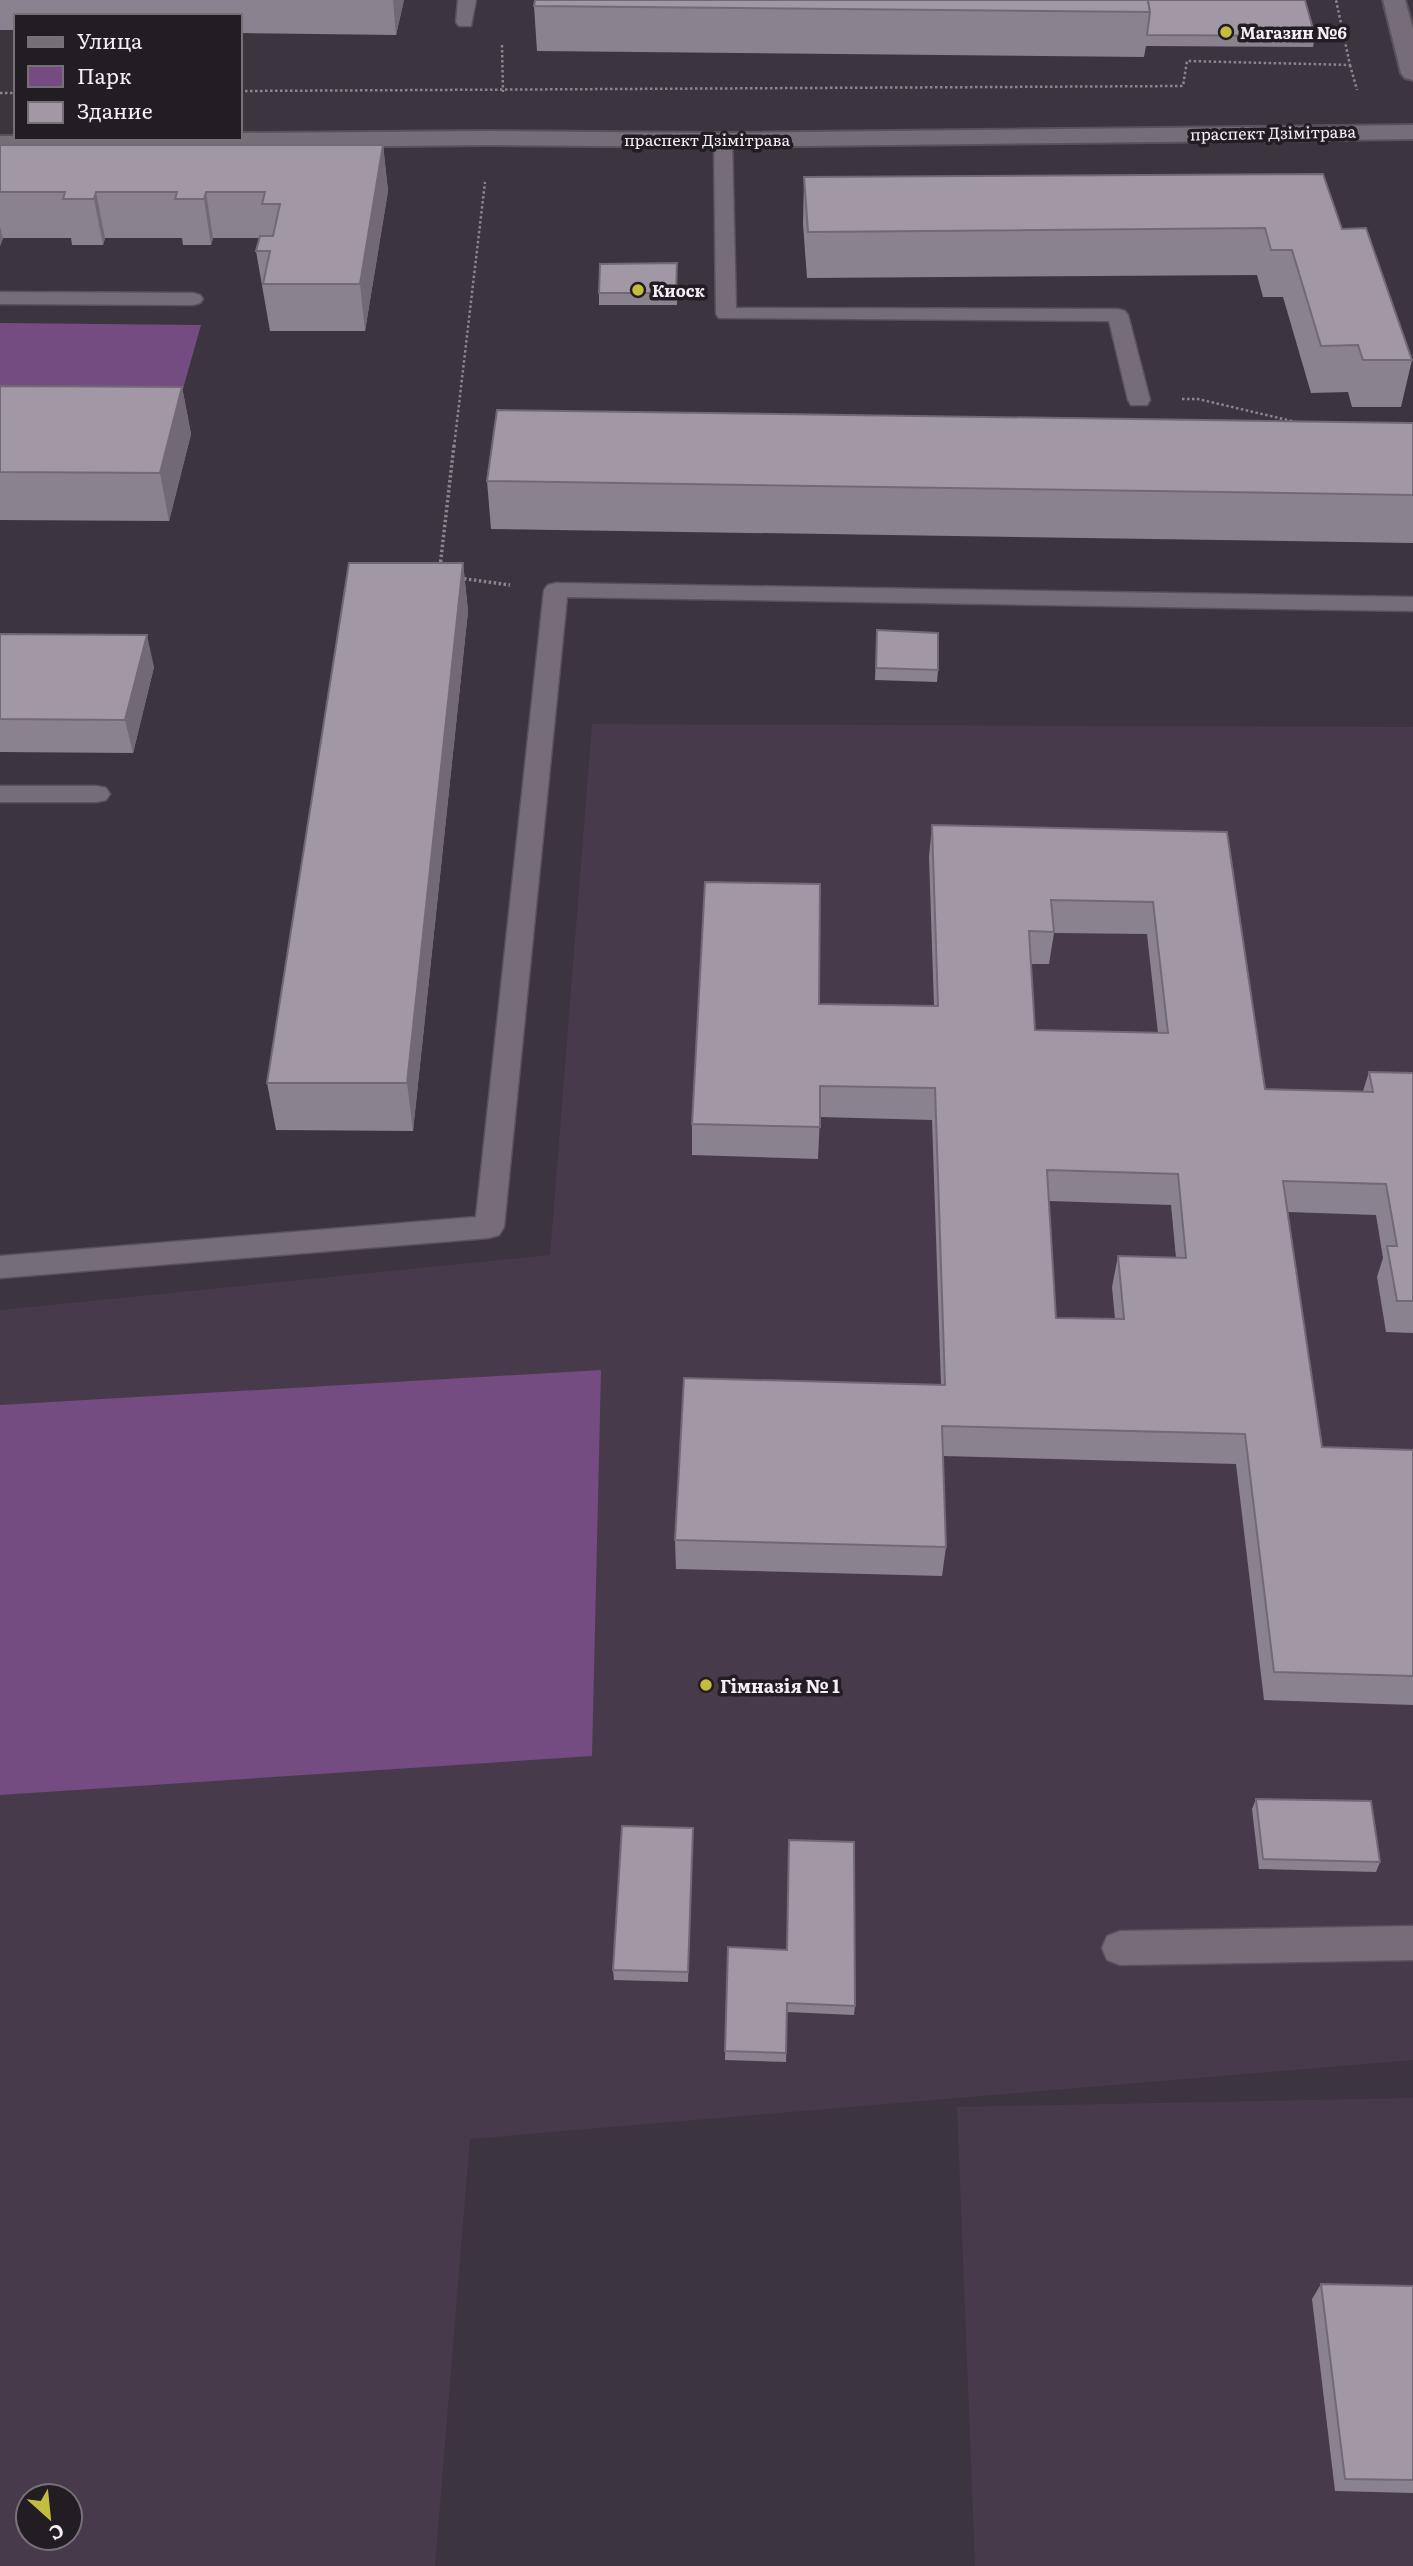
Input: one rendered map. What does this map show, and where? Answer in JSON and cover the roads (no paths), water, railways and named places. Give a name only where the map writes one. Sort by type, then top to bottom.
[{"type":"main road","points":[[1394,0],[1413,73]]},
{"type":"main road","name":"праспект Дзімітрава","points":[[0,143],[490,138],[723,140],[1413,131]]},
{"type":"lane","points":[[465,22],[467,0]]},
{"type":"lane","points":[[723,140],[726,314],[1118,316],[1139,400]]},
{"type":"lane","points":[[0,298],[192,299]]},
{"type":"lane","points":[[0,1267],[489,1227],[556,590],[1413,604]]},
{"type":"lane","points":[[0,794],[97,794]]},
{"type":"lane","points":[[1120,1948],[1413,1943]]},
{"type":"place","name":"Магазин №6","points":[[1226,32]]},
{"type":"place","name":"Киоск","points":[[638,290]]},
{"type":"place","name":"Гімназія № 1","points":[[706,1685]]}]
